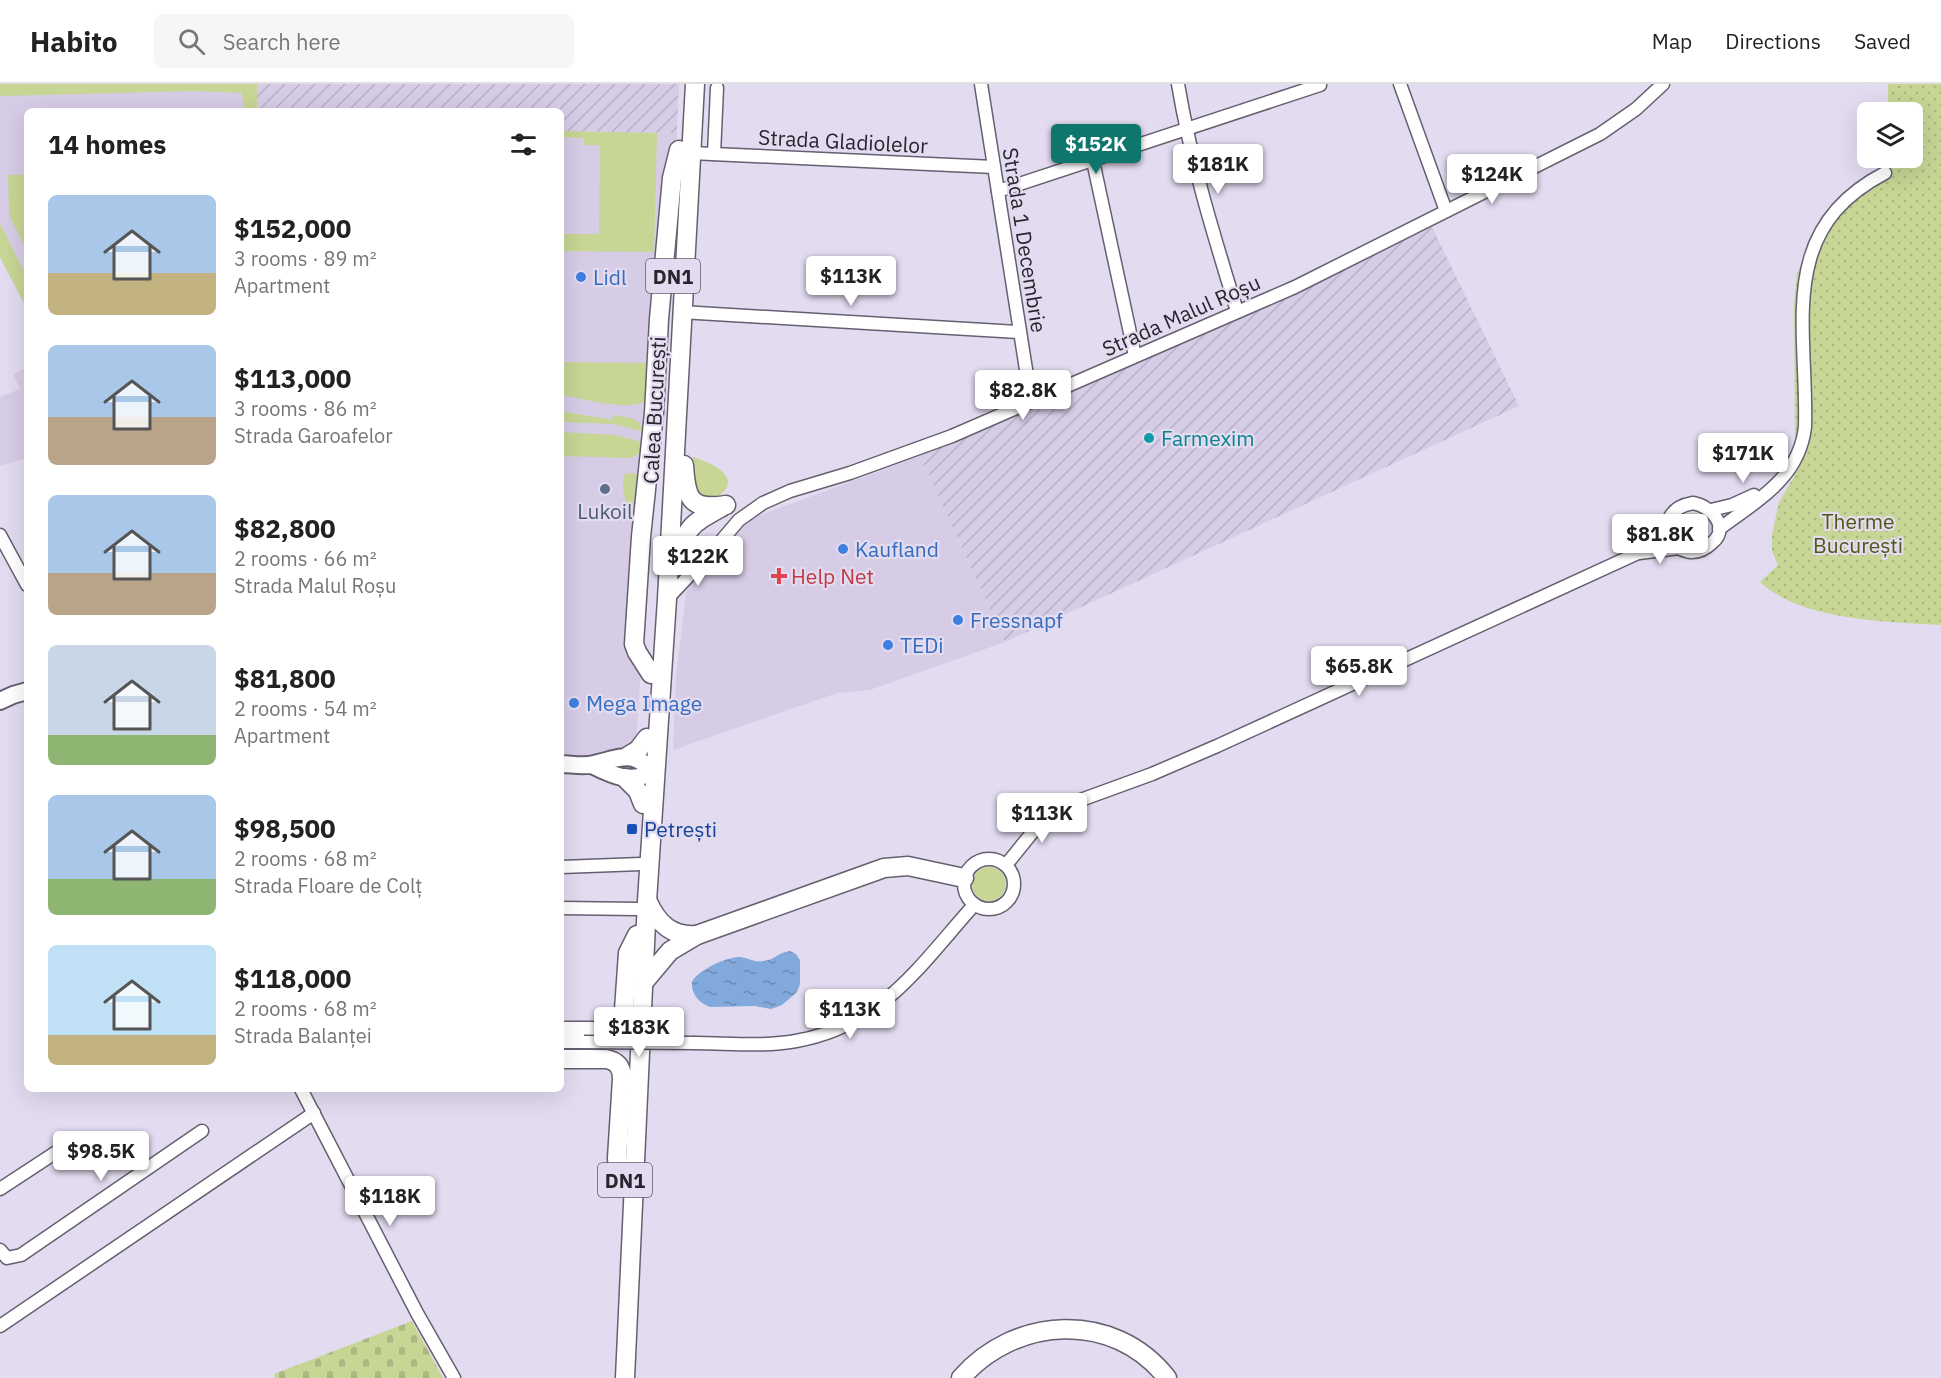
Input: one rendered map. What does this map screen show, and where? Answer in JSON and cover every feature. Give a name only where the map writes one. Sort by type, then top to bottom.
[{"type":"highway","name":"Calea București","points":[[652,738],[667,599],[678,402],[685,152],[683,84]]},
{"type":"highway","name":"Calea București","points":[[685,152],[695,84]]},
{"type":"highway","name":"DN1","points":[[625,1378],[644,982],[643,905],[652,738],[651,674],[634,644],[672,178],[685,152]]},
{"type":"highway","points":[[667,599],[687,531],[695,522],[726,505],[703,507],[688,495],[678,402]]},
{"type":"highway","points":[[628,756],[652,738]]},
{"type":"highway","name":"DN1","points":[[615,1378],[637,935],[643,905],[640,864],[643,804],[649,771]]},
{"type":"highway","points":[[625,778],[638,791],[643,804]]},
{"type":"highway","points":[[644,982],[665,955],[697,935],[892,866],[918,868],[964,878]]},
{"type":"highway","points":[[643,905],[664,927],[680,935],[697,935]]},
{"type":"highway","points":[[564,1031],[614,1031],[620,1028],[623,1024],[628,953],[637,935]]},
{"type":"highway","points":[[564,1059],[606,1059],[620,1067],[622,1079],[617,1158],[618,1168],[625,1183]]},
{"type":"highway","points":[[960,1378],[982,1357],[1007,1342],[1039,1331],[1062,1329],[1084,1331],[1120,1342],[1149,1360],[1167,1378]]},
{"type":"main road","points":[[0,701],[24,692]]},
{"type":"main road","points":[[592,765],[628,756],[649,771]]},
{"type":"main road","points":[[564,764],[592,765],[625,778],[649,771]]},
{"type":"street","name":"Strada 1 Decembrie","points":[[981,84],[1030,401]]},
{"type":"street","points":[[1178,84],[1185,128],[1202,195],[1237,312]]},
{"type":"street","points":[[1400,84],[1446,211]]},
{"type":"street","name":"Strada Malul Roșu","points":[[667,599],[746,513],[771,499],[952,436],[1295,286],[1613,126],[1663,84]]},
{"type":"street","points":[[998,191],[1320,85]]},
{"type":"street","points":[[714,154],[717,88]]},
{"type":"street","name":"Strada Gladiolelor","points":[[685,152],[994,167]]},
{"type":"street","points":[[1093,160],[1135,356]]},
{"type":"street","points":[[1719,529],[1782,481],[1797,457],[1804,435],[1802,300],[1811,254],[1825,226],[1842,204],[1863,186],[1885,174]]},
{"type":"street","points":[[681,312],[1019,332]]},
{"type":"street","points":[[1711,510],[1745,500],[1782,481]]},
{"type":"street","points":[[1701,504],[1711,510],[1717,519],[1719,529],[1716,539],[1704,549],[1689,552],[1679,548],[1669,537],[1668,530],[1671,515],[1683,505],[1701,504]]},
{"type":"street","points":[[1006,865],[1044,818],[1056,809],[1152,774],[1217,746],[1638,553],[1668,530]]},
{"type":"street","points":[[0,535],[24,579]]},
{"type":"street","points":[[683,542],[690,554],[700,557],[707,556]]},
{"type":"street","points":[[1638,553],[1679,548]]},
{"type":"street","points":[[994,859],[1006,865],[1015,881],[1009,900],[996,908],[981,908],[974,905],[965,893],[964,878],[970,867],[980,860],[994,859]]},
{"type":"street","points":[[564,867],[640,864]]},
{"type":"street","points":[[564,908],[643,905]]},
{"type":"street","points":[[564,1042],[795,1041],[839,1029],[860,1019],[896,992],[974,905]]},
{"type":"street","points":[[303,1092],[417,1313],[454,1378]]},
{"type":"street","points":[[0,1326],[314,1113]]},
{"type":"street","points":[[0,1250],[7,1258],[21,1255],[202,1131]]},
{"type":"street","points":[[0,1189],[61,1149]]},
{"type":"shaded area","points":[[0,84],[257,84],[257,108],[24,108],[24,303],[0,257]]},
{"type":"shaded area","points":[[257,84],[679,84],[677,133],[564,131],[564,108],[257,108]]},
{"type":"shaded area","points":[[564,131],[677,133],[636,743],[629,748],[598,757],[564,758]]},
{"type":"shaded area","points":[[1432,227],[1519,406],[1005,642],[920,456],[1301,290]]},
{"type":"shaded area","points":[[24,369],[24,459],[0,466],[0,397],[20,389],[13,374]]},
{"type":"shaded area","points":[[920,456],[1005,642],[870,690],[837,693],[673,750],[676,677],[686,593],[691,582],[748,522],[758,516]]},
{"type":"green space","points":[[0,84],[257,84],[257,108],[244,108],[242,93],[195,91],[0,96]]},
{"type":"green space","name":"Therme București","points":[[1888,84],[1941,84],[1941,625],[1871,620],[1821,612],[1777,595],[1760,582],[1778,565],[1772,551],[1772,535],[1779,502],[1794,477],[1784,466],[1795,442],[1794,304],[1797,274],[1803,258],[1822,220],[1885,173],[1885,168],[1923,168],[1923,102],[1888,102]]},
{"type":"green space","points":[[564,131],[657,133],[654,252],[564,251],[564,234],[599,234],[600,145],[584,145],[584,138],[564,137]]},
{"type":"green space","points":[[8,175],[24,175],[24,246],[9,215]]},
{"type":"green space","points":[[0,224],[24,271],[24,303],[0,257]]},
{"type":"green space","points":[[564,362],[652,363],[647,400],[629,405],[564,396]]},
{"type":"green space","points":[[564,412],[612,420],[613,415],[627,417],[636,420],[642,431],[613,424],[564,422]]},
{"type":"green space","points":[[564,432],[615,435],[642,442],[642,452],[631,458],[564,456]]},
{"type":"green space","points":[[693,457],[717,467],[727,478],[728,484],[716,498],[699,496],[692,484]]},
{"type":"green space","points":[[625,474],[640,475],[635,516],[626,502],[623,490]]},
{"type":"green space","points":[[1693,513],[1704,517],[1708,528],[1704,539],[1693,543],[1682,539],[1678,528],[1682,517]]},
{"type":"green space","points":[[989,867],[1001,872],[1006,884],[1001,896],[989,901],[977,896],[972,884],[977,872]]},
{"type":"green space","points":[[412,1321],[443,1378],[275,1378],[274,1374]]},
{"type":"water","points":[[790,951],[800,960],[800,984],[797,992],[782,1005],[771,1009],[755,1006],[710,1007],[702,1003],[694,994],[692,982],[695,978],[706,969],[721,962],[735,957],[764,961]]},
{"type":"place","name":"Lidl","points":[[581,277]]},
{"type":"place","name":"Farmexim","points":[[1149,438]]},
{"type":"place","name":"Lukoil","points":[[605,489]]},
{"type":"place","name":"Kaufland","points":[[843,549]]},
{"type":"place","name":"Help Net","points":[[779,576]]},
{"type":"place","name":"Fressnapf","points":[[958,620]]},
{"type":"place","name":"TEDi","points":[[888,645]]},
{"type":"place","name":"Mega Image","points":[[574,703]]},
{"type":"place","name":"Petrești","points":[[632,829]]}]
